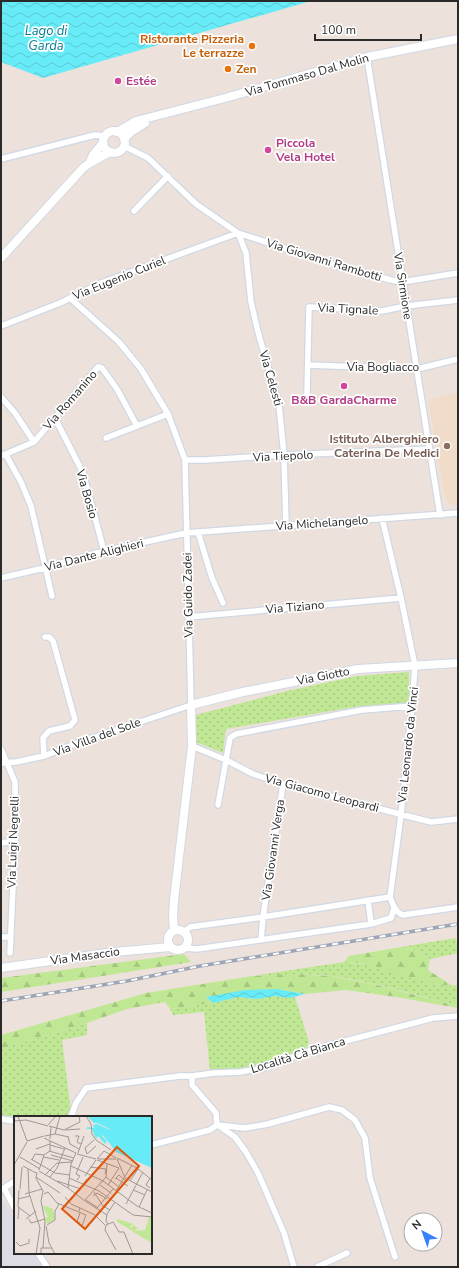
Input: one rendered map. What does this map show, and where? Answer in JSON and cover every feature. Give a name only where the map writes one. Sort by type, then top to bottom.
[{"type":"street","name":"Via Tommaso Dal Molin","points":[[117,132],[136,122],[367,57],[458,39]]},
{"type":"street","name":"Via Sirmione","points":[[367,57],[440,515]]},
{"type":"street","name":"Via Tommaso Dal Molin","points":[[124,143],[131,132],[156,117]]},
{"type":"street","points":[[1,258],[65,187],[90,162],[110,152],[113,153],[119,151],[124,143],[123,136],[117,132],[110,132],[92,155],[90,162]]},
{"type":"street","points":[[1,159],[95,135],[104,140]]},
{"type":"street","points":[[104,140],[105,148],[110,152]]},
{"type":"street","name":"Via Giovanni Rambotti","points":[[124,143],[148,158],[196,204],[238,233],[342,267],[402,282],[458,273]]},
{"type":"street","points":[[134,211],[168,176]]},
{"type":"street","name":"Via Eugenio Curiel","points":[[1,326],[70,298],[101,283],[238,233]]},
{"type":"street","name":"Via Celesti","points":[[238,233],[246,253],[251,302],[258,332],[279,405],[284,455],[286,526]]},
{"type":"street","name":"Via Guido Zadei","points":[[70,298],[119,342],[141,369],[168,414],[185,460],[192,746],[174,900],[174,931]]},
{"type":"street","name":"Via Tignale","points":[[308,365],[310,307],[382,311],[406,306],[458,300]]},
{"type":"street","name":"Via Bogliacco","points":[[308,365],[417,369],[458,359]]},
{"type":"street","points":[[307,394],[308,365]]},
{"type":"street","name":"Via Romanino","points":[[4,455],[34,442],[98,367],[102,368],[106,373],[138,426]]},
{"type":"street","points":[[1,397],[15,413],[34,442]]},
{"type":"street","points":[[106,438],[168,414]]},
{"type":"street","name":"Via Bosio","points":[[55,418],[83,473],[104,551]]},
{"type":"street","name":"Via Tiepolo","points":[[185,460],[429,449]]},
{"type":"street","points":[[4,455],[21,482],[31,506],[40,543],[44,568],[52,596]]},
{"type":"street","name":"Via Michelangelo","points":[[186,533],[458,513]]},
{"type":"street","name":"Via Leonardo da Vinci","points":[[382,518],[415,666],[401,814],[390,897],[394,908]]},
{"type":"street","points":[[198,532],[212,578],[223,603]]},
{"type":"street","name":"Via Dante Alighieri","points":[[1,578],[44,568],[104,551],[186,533]]},
{"type":"street","name":"Via Tiziano","points":[[188,617],[401,598]]},
{"type":"street","name":"Via Villa del Sole","points":[[44,637],[53,641],[74,720],[70,726],[49,731],[43,738],[44,756]]},
{"type":"street","name":"Via Giotto","points":[[191,705],[243,692],[358,670],[458,663]]},
{"type":"street","name":"Via Villa del Sole","points":[[4,763],[44,756],[80,742],[191,705]]},
{"type":"street","points":[[218,805],[230,738],[236,734],[362,710],[412,706]]},
{"type":"street","name":"Via Giacomo Leopardi","points":[[192,746],[226,760],[254,774],[283,784],[431,822],[458,819]]},
{"type":"street","name":"Via Luigi Negrelli","points":[[1,749],[4,763],[15,782],[15,841],[10,953]]},
{"type":"street","name":"Via Giovanni Verga","points":[[263,917],[283,784]]},
{"type":"street","points":[[1,843],[15,841]]},
{"type":"street","points":[[184,932],[190,926],[263,917],[390,897]]},
{"type":"street","points":[[368,900],[371,924]]},
{"type":"street","points":[[185,948],[188,940],[184,932],[177,930],[174,931],[168,938],[170,947],[175,950],[185,948],[198,949],[371,924],[391,918],[394,908],[403,915],[458,907]]},
{"type":"street","points":[[261,940],[263,917]]},
{"type":"street","points":[[1,938],[10,937]]},
{"type":"street","name":"Via Masaccio","points":[[1,968],[114,952],[170,947]]},
{"type":"street","name":"Località Cà Bianca","points":[[71,1116],[76,1103],[86,1088],[180,1076],[240,1072],[264,1068],[310,1050],[433,1018],[458,1016]]},
{"type":"street","points":[[192,1076],[192,1085],[216,1113],[217,1125]]},
{"type":"street","points":[[152,1145],[210,1130],[217,1125],[245,1128],[268,1124],[329,1107],[342,1110],[355,1120],[365,1138],[370,1178],[395,1257]]},
{"type":"street","points":[[1,1119],[14,1121]]},
{"type":"street","points":[[217,1125],[235,1137],[258,1173],[284,1233],[294,1267]]},
{"type":"street","points":[[14,1182],[3,1189],[14,1207]]},
{"type":"street","points":[[317,1267],[347,1253]]},
{"type":"street","points":[[39,1254],[47,1267]]},
{"type":"shaded area","name":"Istituto Alberghiero Caterina De Medici","points":[[458,392],[458,506],[456,506],[447,502],[444,493],[428,400]]},
{"type":"shaded area","points":[[1,1196],[14,1218],[14,1254],[34,1254],[41,1267],[1,1267]]},
{"type":"green space","points":[[409,672],[409,703],[360,706],[226,729],[223,753],[196,742],[196,715],[287,691],[357,676]]},
{"type":"green space","points":[[456,938],[458,953],[430,959],[407,946]]},
{"type":"green space","points":[[407,946],[430,959],[428,970],[453,986],[431,984],[359,963],[344,962],[349,956]]},
{"type":"green space","points":[[184,954],[191,962],[1,992],[1,978]]},
{"type":"green space","points":[[344,962],[373,967],[436,984],[451,986],[458,985],[458,1006],[380,985],[332,976],[302,974],[252,976]]},
{"type":"green space","points":[[293,974],[331,976],[373,984],[458,1006],[458,1008],[346,990],[305,994],[277,989],[206,997],[213,1003],[170,1009],[165,1002],[127,1009],[87,1023],[1,1049],[1,1035],[146,993],[252,976]]},
{"type":"green space","points":[[275,996],[290,998],[295,997],[309,1042],[306,1049],[269,1063],[241,1070],[210,1071],[204,1012],[173,1015],[170,1009],[213,1003],[238,997],[257,999]]},
{"type":"green space","points":[[87,1023],[87,1035],[62,1040],[71,1112],[65,1116],[14,1117],[1,1115],[1,1049]]},
{"type":"water","name":"Lago di Garda","points":[[1,1],[311,1],[43,78],[1,62]]},
{"type":"water","points":[[277,989],[305,994],[290,998],[275,996],[257,999],[238,997],[213,1003],[206,997],[245,990]]},
{"type":"railway","points":[[1,1001],[127,981],[200,966],[458,924]]},
{"type":"place","name":"Ristorante Pizzeria Le terrazze","points":[[252,46]]},
{"type":"place","name":"Zen","points":[[228,69]]},
{"type":"place","name":"Estée","points":[[118,81]]},
{"type":"place","name":"Piccola Vela Hotel","points":[[268,150]]},
{"type":"place","name":"B&B GardaCharme","points":[[344,386]]},
{"type":"place","name":"Istituto Alberghiero Caterina De Medici","points":[[447,446]]}]
